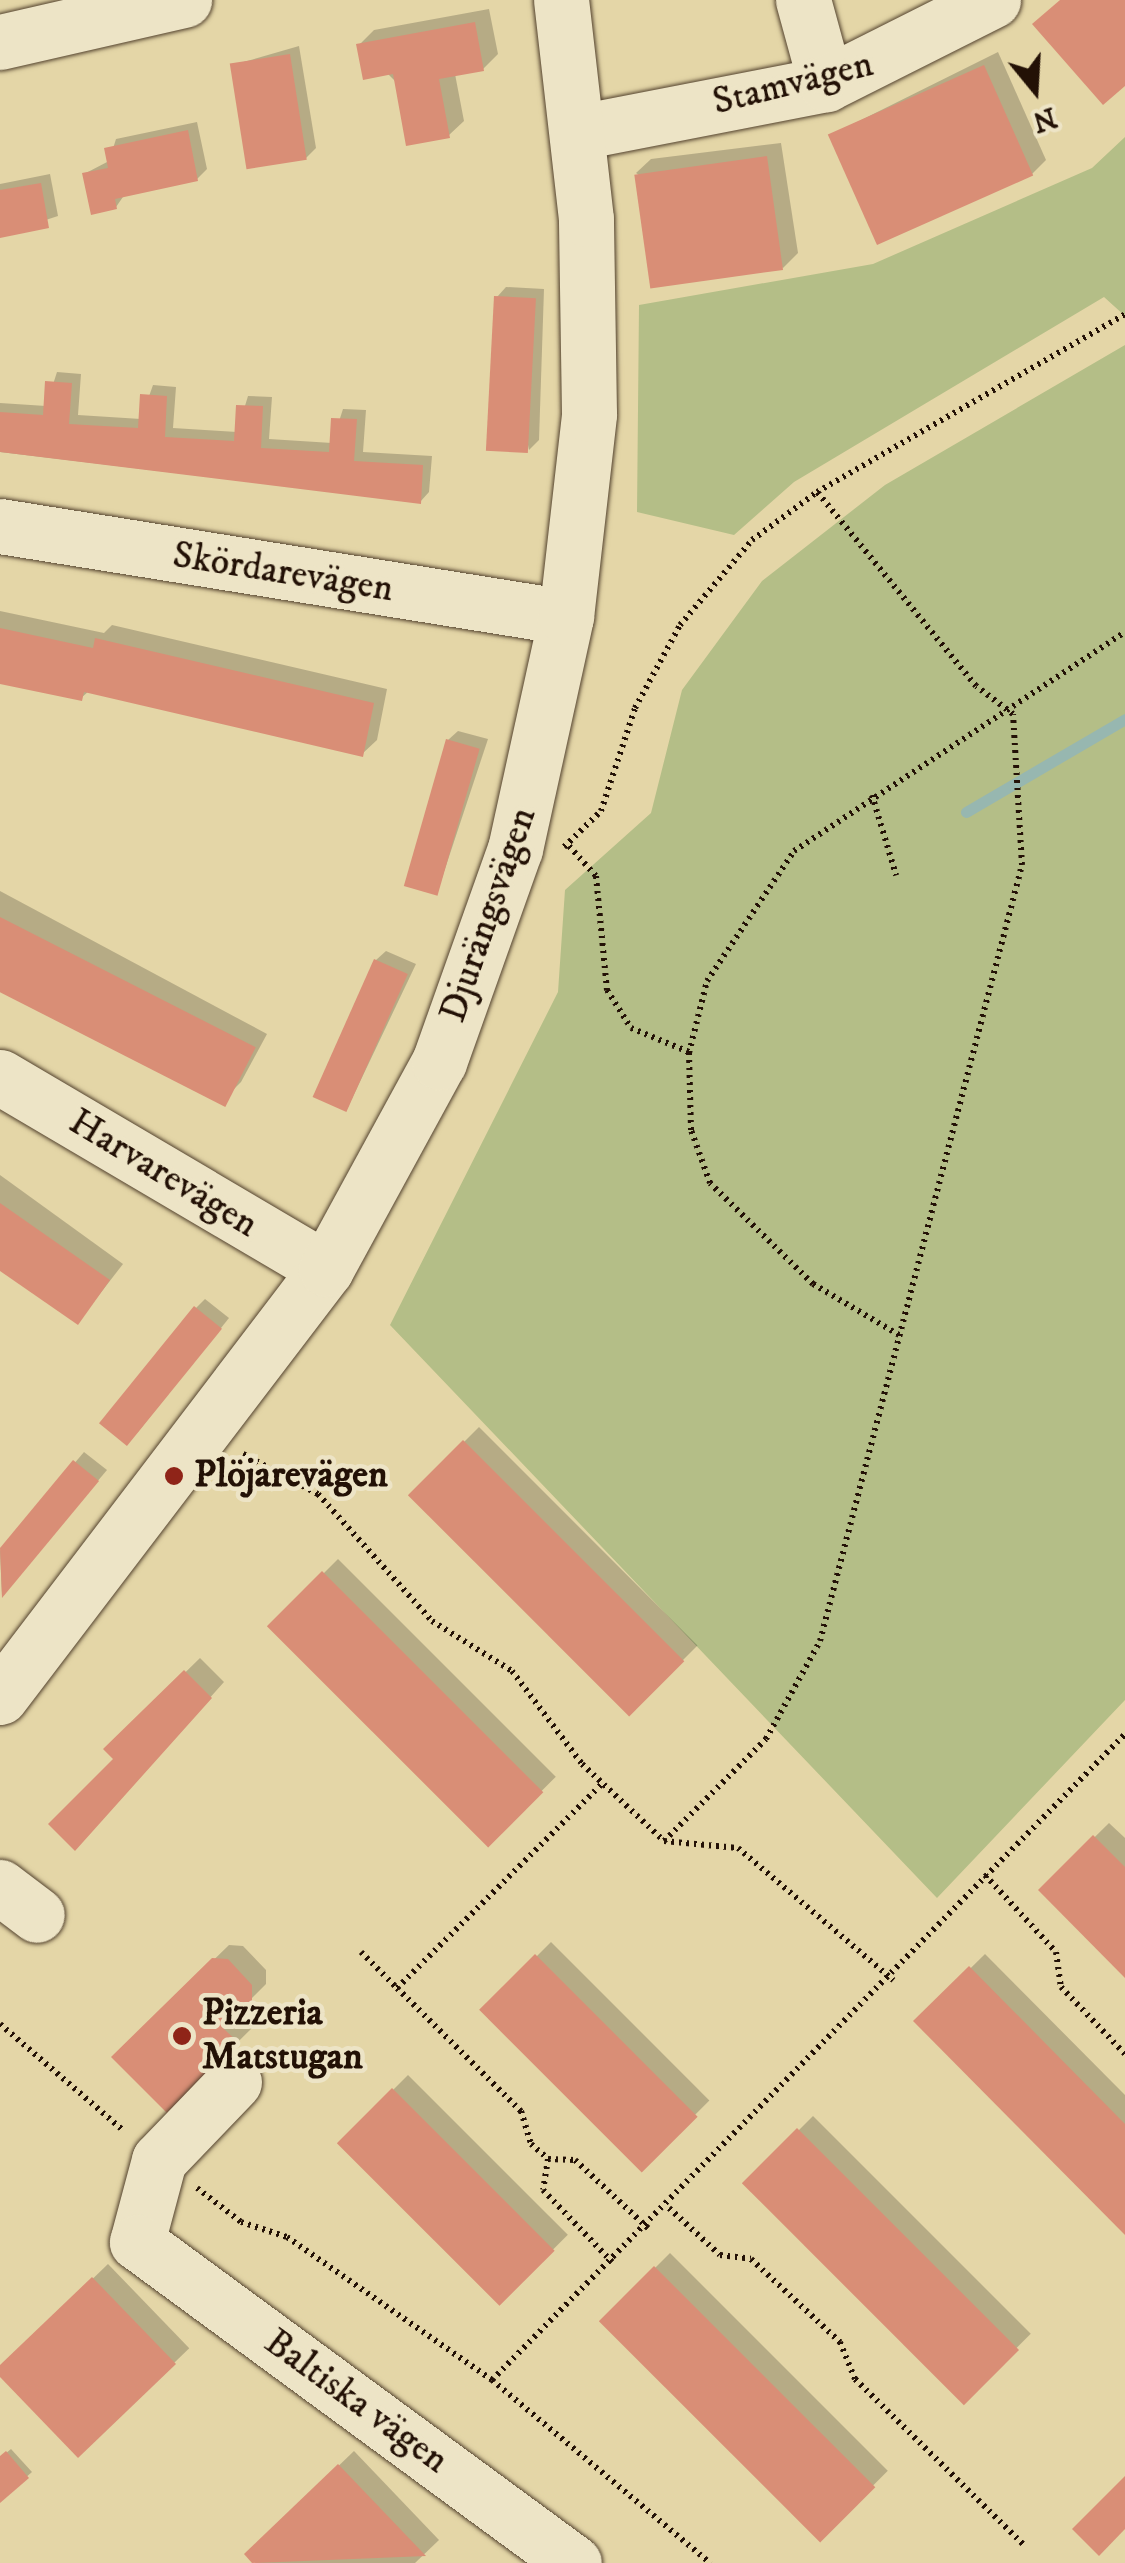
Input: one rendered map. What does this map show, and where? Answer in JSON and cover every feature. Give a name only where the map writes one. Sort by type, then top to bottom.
[{"type":"street","points":[[0,42],[184,0]]},
{"type":"street","name":"Djurängsvägen","points":[[0,1696],[209,1430],[326,1269],[439,1062],[515,849],[566,617],[590,414],[578,132],[561,0]]},
{"type":"street","points":[[803,0],[826,84]]},
{"type":"street","name":"Stamvägen","points":[[578,132],[826,84],[993,0]]},
{"type":"street","name":"Skördarevägen","points":[[0,526],[566,617]]},
{"type":"street","name":"Harvarevägen","points":[[0,1077],[326,1269]]},
{"type":"street","points":[[159,2160],[234,2082]]},
{"type":"street","name":"Baltiska vägen","points":[[159,2160],[137,2242],[574,2563]]},
{"type":"path","points":[[515,849],[539,856],[568,846],[602,811],[635,708],[680,625],[752,540],[817,492],[1125,314]]},
{"type":"path","points":[[664,1841],[766,1739],[820,1641],[1022,865],[1013,714],[976,686],[817,492]]},
{"type":"path","points":[[900,1335],[812,1284],[710,1183],[691,1130],[689,1052],[707,981],[746,912],[794,851],[872,794],[1013,714],[1125,632]]},
{"type":"path","points":[[872,794],[896,875]]},
{"type":"path","points":[[568,846],[596,876],[607,990],[631,1028],[689,1052]]},
{"type":"path","points":[[209,1430],[275,1477],[318,1494],[432,1621],[512,1671],[602,1784],[664,1841],[738,1848],[893,1980]]},
{"type":"path","points":[[492,2380],[669,2208],[893,1980],[984,1874],[1125,1734]]},
{"type":"path","points":[[396,1988],[602,1784]]},
{"type":"path","points":[[984,1874],[1056,1952],[1060,1988],[1125,2054]]},
{"type":"path","points":[[361,1952],[521,2110],[531,2144],[548,2160],[575,2160],[648,2228]]},
{"type":"path","points":[[0,2024],[159,2160],[241,2222],[288,2236],[492,2380],[710,2563]]},
{"type":"path","points":[[548,2160],[543,2190],[612,2262]]},
{"type":"path","points":[[669,2208],[720,2255],[751,2260],[840,2342],[855,2379],[1025,2546]]},
{"type":"green space","points":[[1125,137],[1125,316],[1104,297],[794,482],[734,535],[637,512],[639,305],[873,264],[1092,168]]},
{"type":"green space","points":[[1125,345],[1125,1700],[937,1898],[390,1325],[558,992],[565,890],[651,813],[682,690],[762,581],[885,485]]},
{"type":"building","points":[[1060,0],[1125,0],[1125,86],[1103,105],[1032,24]]},
{"type":"building","points":[[475,22],[484,71],[439,79],[450,138],[406,146],[393,74],[363,80],[356,44]]},
{"type":"building","points":[[290,54],[307,160],[246,169],[230,64]]},
{"type":"building","points":[[984,65],[1033,176],[877,245],[828,135]]},
{"type":"building","points":[[188,130],[198,181],[115,199],[117,209],[91,215],[82,173],[108,168],[104,148]]},
{"type":"building","points":[[767,156],[783,270],[650,289],[634,175]]},
{"type":"building","points":[[41,183],[49,228],[0,238],[0,190]]},
{"type":"building","points":[[494,296],[536,298],[528,453],[486,451]]},
{"type":"building","points":[[45,381],[72,383],[69,424],[138,428],[140,394],[167,396],[165,437],[234,441],[236,405],[263,406],[261,448],[329,452],[331,418],[357,419],[354,461],[423,465],[421,504],[0,452],[0,412],[43,415]]},
{"type":"building","points":[[0,628],[93,648],[95,638],[374,703],[363,757],[84,692],[82,701],[0,684]]},
{"type":"building","points":[[446,739],[480,749],[437,896],[404,886]]},
{"type":"building","points":[[0,917],[256,1047],[225,1107],[0,992]]},
{"type":"building","points":[[374,959],[408,974],[346,1112],[313,1097]]},
{"type":"building","points":[[0,1203],[110,1280],[78,1325],[0,1271]]},
{"type":"building","points":[[194,1306],[222,1329],[127,1446],[99,1423]]},
{"type":"building","points":[[463,1440],[684,1661],[629,1716],[408,1495]]},
{"type":"building","points":[[73,1460],[99,1481],[2,1598],[0,1548]]},
{"type":"building","points":[[322,1571],[543,1792],[488,1847],[267,1626]]},
{"type":"building","points":[[184,1670],[212,1698],[75,1851],[48,1824],[113,1759],[103,1749]]},
{"type":"building","points":[[1093,1835],[1125,1867],[1125,1978],[1038,1890]]},
{"type":"building","points":[[535,1954],[698,2117],[642,2172],[479,2010]]},
{"type":"building","name":"Pizzeria Matstugan","points":[[212,1958],[228,1959],[252,1985],[252,2001],[224,2029],[240,2044],[168,2114],[111,2057]]},
{"type":"building","points":[[969,1966],[1125,2124],[1125,2235],[913,2021]]},
{"type":"building","points":[[392,2088],[555,2251],[499,2306],[337,2143]]},
{"type":"building","points":[[797,2128],[1019,2350],[964,2405],[742,2183]]},
{"type":"building","points":[[654,2266],[875,2487],[820,2542],[599,2321]]},
{"type":"building","points":[[92,2277],[176,2364],[78,2458],[0,2377],[0,2365]]},
{"type":"building","points":[[6,2451],[29,2478],[0,2503],[0,2456]]},
{"type":"building","points":[[338,2464],[426,2556],[252,2563],[244,2554]]},
{"type":"building","points":[[1125,2476],[1125,2529],[1099,2556],[1072,2529]]},
{"type":"waterway","points":[[966,812],[1125,719]]},
{"type":"place","name":"Plöjarevägen","points":[[174,1476]]},
{"type":"place","name":"Pizzeria Matstugan","points":[[182,2036]]}]
